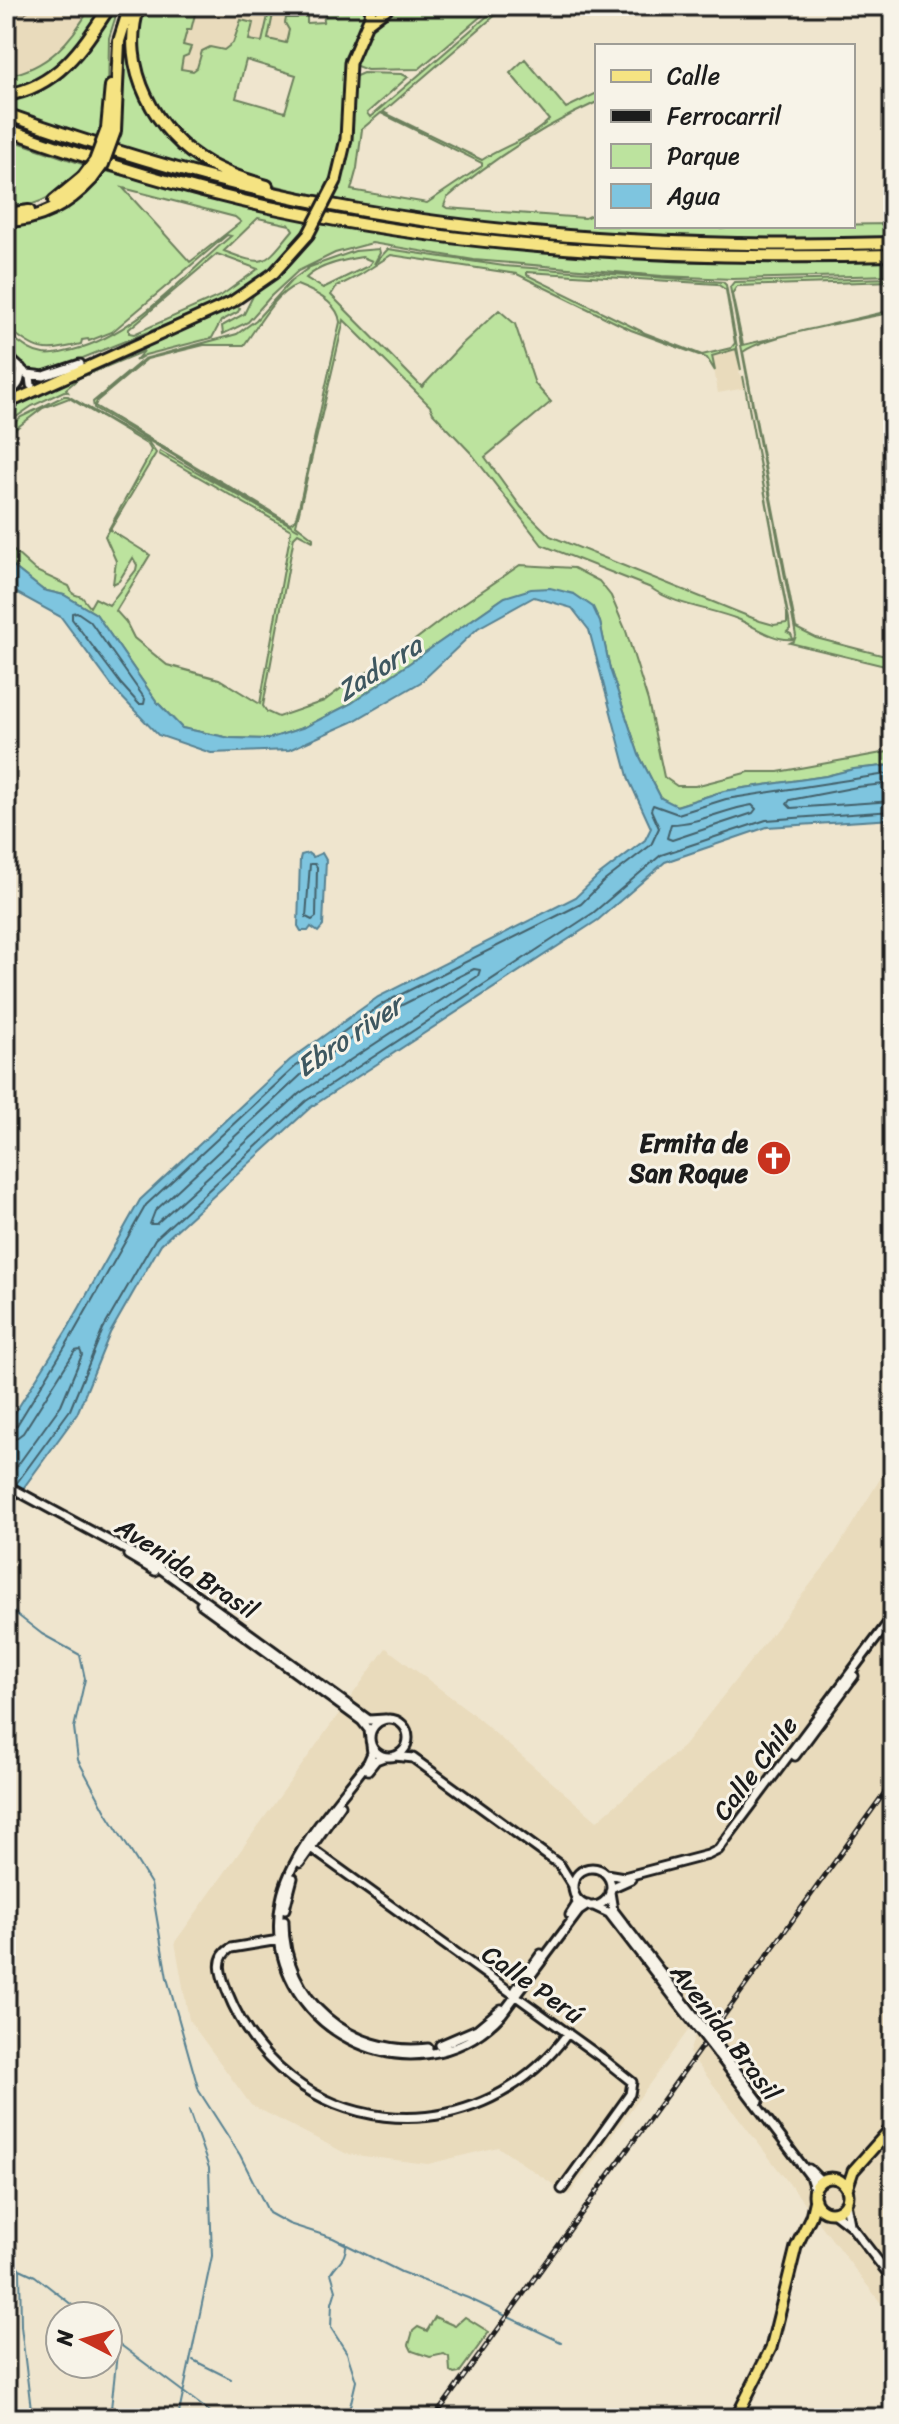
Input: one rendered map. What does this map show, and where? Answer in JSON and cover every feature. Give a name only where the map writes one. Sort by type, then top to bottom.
[{"type":"highway","points":[[6,95],[30,89],[58,74],[79,52],[110,6]]},
{"type":"highway","points":[[111,130],[113,40],[123,6]]},
{"type":"highway","points":[[6,221],[36,216],[54,209],[70,200],[88,178],[111,130],[119,41],[130,6]]},
{"type":"highway","points":[[139,6],[133,35],[135,61],[145,94],[163,125],[178,141],[208,163],[233,175],[292,192],[299,197]]},
{"type":"highway","points":[[6,114],[157,164],[299,197],[446,223],[603,238],[728,243],[893,243]]},
{"type":"highway","points":[[6,132],[158,179],[278,209],[445,237],[665,253],[893,255]]},
{"type":"highway","points":[[6,214],[23,213],[51,203],[88,178]]},
{"type":"main road","points":[[6,400],[217,310],[274,273],[308,235],[336,181],[346,139],[350,63],[371,6]]},
{"type":"main road","points":[[366,26],[386,6],[397,6]]},
{"type":"main road","points":[[6,400],[31,385],[79,367]]},
{"type":"main road","points":[[811,2216],[830,2212],[846,2203],[853,2171],[893,2126]]},
{"type":"main road","points":[[736,2418],[767,2361],[796,2247],[811,2216],[819,2184],[853,2171]]},
{"type":"main road","points":[[831,2179],[847,2189]]},
{"type":"main road","points":[[815,2195],[820,2207],[830,2212]]},
{"type":"street","points":[[12,6],[25,6]]},
{"type":"street","points":[[6,355],[28,374],[33,383],[31,385]]},
{"type":"street","points":[[28,374],[44,376],[79,367]]},
{"type":"street","points":[[21,368],[31,385]]},
{"type":"street","points":[[6,400],[21,380],[21,368]]},
{"type":"street","name":"Avenida Brasil","points":[[6,1488],[158,1567],[337,1700]]},
{"type":"street","name":"Calle Chile","points":[[606,1874],[626,1876],[718,1850],[893,1616]]},
{"type":"street","name":"Calle Chile","points":[[611,1890],[627,1881],[706,1861],[720,1854],[893,1623]]},
{"type":"street","points":[[337,1700],[369,1720],[392,1719],[403,1725],[413,1758]]},
{"type":"street","points":[[337,1700],[365,1724],[372,1753],[308,1846],[284,1888],[279,1912],[279,1940],[289,1975],[308,2007],[338,2034],[377,2051],[413,2055],[451,2047],[488,2027],[514,1996],[579,1911],[604,1901],[611,1890],[606,1874],[595,1868],[584,1870],[560,1865],[413,1758],[384,1757],[371,1764],[308,1846],[288,1893],[284,1913],[285,1944],[291,1969],[302,1990],[318,2011],[340,2029],[363,2041],[392,2048],[415,2049],[438,2046],[477,2029],[514,1996],[574,1909],[576,1877],[584,1870]]},
{"type":"street","points":[[370,1742],[376,1724],[385,1719]]},
{"type":"street","points":[[370,1742],[384,1757]]},
{"type":"street","points":[[395,1756],[408,1742]]},
{"type":"street","name":"Calle Perú","points":[[308,1846],[627,2077],[632,2087],[630,2094],[562,2189]]},
{"type":"street","points":[[560,1865],[574,1891],[591,1906]]},
{"type":"street","name":"Avenida Brasil","points":[[611,1890],[613,1910],[697,2024]]},
{"type":"street","name":"Avenida Brasil","points":[[591,1906],[609,1913],[813,2173],[819,2179],[831,2179]]},
{"type":"street","points":[[279,1940],[231,1948],[224,1952],[219,1962],[229,1995],[247,2031],[279,2068],[310,2091],[347,2108],[383,2117],[406,2118],[436,2116],[471,2107],[496,2097],[527,2077],[568,2033]]},
{"type":"street","name":"Avenida Brasil","points":[[718,2051],[810,2176],[815,2195]]},
{"type":"street","points":[[846,2203],[851,2226]]},
{"type":"street","points":[[830,2212],[851,2226],[893,2280]]},
{"type":"shaded area","points":[[6,6],[91,6],[79,28],[55,56],[38,66],[6,76]]},
{"type":"shaded area","points":[[197,6],[249,6],[248,11],[268,16],[262,42],[238,34],[234,43],[224,50],[202,51],[197,68],[193,71],[181,69],[183,57],[190,47],[183,46],[187,29],[191,30]]},
{"type":"shaded area","points":[[281,6],[300,8],[297,19],[291,18],[286,43],[268,39],[273,14],[279,14]]},
{"type":"shaded area","points":[[737,348],[739,372],[745,388],[718,393],[712,356]]},
{"type":"shaded area","points":[[893,1458],[893,2319],[689,2053],[703,2010],[569,2195],[498,2147],[428,2164],[347,2154],[251,2105],[189,2020],[175,1942],[386,1648],[468,1710],[597,1821],[684,1746],[834,1554]]},
{"type":"green space","points":[[91,6],[105,6],[79,45],[41,80],[6,92],[6,76],[34,67],[57,52]]},
{"type":"green space","points":[[112,6],[119,6],[109,38],[108,99],[121,116],[123,44],[135,6],[130,49],[159,123],[238,180],[66,131],[6,109],[6,98],[37,89]]},
{"type":"green space","points":[[142,6],[197,6],[191,30],[187,30],[183,45],[191,47],[188,55],[183,57],[181,69],[193,71],[197,68],[202,51],[210,47],[224,50],[233,43],[241,20],[253,23],[249,40],[262,42],[268,16],[251,15],[249,6],[281,6],[279,15],[273,14],[268,39],[286,43],[289,30],[286,18],[297,18],[299,8],[294,6],[307,6],[307,23],[323,22],[324,6],[367,6],[365,17],[344,59],[349,145],[354,77],[363,73],[402,74],[408,77],[367,113],[370,117],[499,6],[506,6],[383,112],[482,160],[542,127],[549,120],[510,73],[525,59],[566,108],[595,94],[595,103],[500,157],[447,198],[444,206],[447,208],[585,218],[595,213],[595,228],[855,228],[855,224],[893,224],[893,238],[757,239],[552,230],[417,214],[270,184],[212,161],[182,140],[171,128],[145,84],[137,52],[136,32]],"holes":[[[246,60],[296,75],[285,112],[236,98]],[[381,113],[482,163],[482,166],[427,203],[351,190],[362,129]]]},
{"type":"green space","points":[[409,6],[493,6],[419,69],[367,70],[354,65],[373,22]]},
{"type":"green space","points":[[6,117],[379,219],[363,221],[244,198],[109,162],[6,126]]},
{"type":"green space","points":[[6,138],[88,166],[42,201],[6,210]]},
{"type":"green space","points":[[102,170],[286,215],[397,236],[520,250],[645,258],[893,260],[893,275],[732,279],[662,276],[474,260],[372,243],[335,253],[298,271],[248,322],[223,334],[222,326],[244,314],[254,294],[288,265],[311,237],[253,282],[215,305],[48,372],[33,373],[6,352],[6,333],[33,351],[47,354],[58,354],[96,342],[138,318],[231,236],[227,235],[112,332],[89,341],[82,340],[81,344],[48,349],[34,346],[6,327],[6,226],[35,220]],"holes":[[[123,188],[235,217],[241,222],[190,262]],[[258,218],[290,225],[293,230],[264,260],[249,260],[224,251]],[[217,254],[258,269],[222,295],[134,334],[129,333],[129,329]]]},
{"type":"green space","points":[[397,223],[534,235],[893,246],[893,251],[654,249],[452,236]]},
{"type":"green space","points":[[379,249],[374,264],[388,249],[504,266],[723,282],[726,285],[741,370],[736,349],[712,356],[715,371],[707,358],[631,330],[517,274],[391,255],[336,287],[331,295],[422,387],[499,310],[515,324],[535,384],[551,402],[485,457],[521,507],[550,536],[774,625],[787,623],[787,613],[743,376],[789,620],[790,629],[787,632],[793,639],[773,636],[729,616],[671,599],[651,588],[542,545],[471,453],[430,406],[344,320],[296,525],[313,541],[298,533],[294,537],[263,706],[267,712],[278,717],[324,701],[358,676],[378,668],[520,565],[574,568],[599,581],[611,596],[626,631],[648,701],[664,777],[677,786],[695,786],[749,772],[778,772],[893,751],[893,765],[724,791],[676,806],[661,798],[639,755],[610,669],[600,622],[593,608],[574,594],[505,597],[352,703],[305,727],[269,739],[230,738],[182,728],[157,702],[96,614],[64,595],[43,590],[6,561],[6,544],[36,571],[69,586],[73,594],[82,597],[90,607],[95,598],[109,605],[136,570],[133,558],[119,581],[113,584],[116,561],[105,536],[148,458],[151,450],[148,445],[69,398],[43,408],[6,436],[6,429],[21,417],[68,396],[149,443],[156,453],[110,530],[150,555],[116,611],[134,638],[167,665],[219,679],[260,704],[291,530],[159,454],[160,451],[299,530],[94,408],[93,402],[144,359],[237,334],[256,320],[291,281],[310,267],[355,251]],"holes":[[[362,257],[372,261],[368,266],[323,288],[306,278],[325,266]],[[527,272],[717,284],[726,290],[735,343],[731,348],[702,355],[645,333],[527,275]],[[297,285],[324,298],[335,309],[340,322],[299,507],[295,520],[290,523],[95,406],[147,359],[204,345],[244,345],[268,311]]]},
{"type":"green space","points":[[893,278],[893,281],[737,286],[732,294],[743,345],[792,334],[755,345],[743,352],[796,628],[816,638],[893,658],[893,668],[790,643],[796,636],[730,287],[734,282]]},
{"type":"green space","points":[[235,306],[240,308],[238,312],[221,321],[212,338],[145,355],[135,361],[144,351],[79,378],[66,389],[68,392],[32,406],[6,424],[6,407]]},
{"type":"green space","points":[[893,310],[893,312],[820,327]]},
{"type":"green space","points":[[435,2317],[455,2326],[465,2317],[489,2332],[459,2373],[450,2371],[449,2357],[444,2354],[430,2357],[412,2351],[409,2345],[413,2331],[418,2327],[427,2331]]},
{"type":"water","name":"Ebro river","points":[[6,561],[43,590],[64,595],[96,614],[157,702],[182,728],[230,738],[268,739],[305,727],[352,703],[505,597],[531,589],[550,588],[574,594],[593,607],[600,622],[610,669],[639,755],[661,798],[677,806],[724,791],[893,765],[893,819],[767,827],[665,862],[598,920],[311,1107],[161,1244],[110,1333],[77,1414],[6,1512],[6,1427],[68,1328],[140,1200],[290,1060],[378,997],[576,897],[645,840],[651,828],[629,780],[589,630],[572,608],[534,597],[478,628],[421,682],[352,722],[289,750],[211,753],[158,735],[115,690],[61,617],[6,587]]},
{"type":"water","points":[[308,853],[313,857],[322,853],[326,860],[323,926],[318,932],[311,927],[308,931],[301,931],[298,926],[300,859],[301,855]]},
{"type":"waterway","points":[[6,1606],[42,1634],[80,1655],[85,1679],[74,1728],[78,1760],[151,1884],[167,1978],[199,2091],[240,2155],[269,2213],[289,2224],[333,2238],[401,2272],[468,2298],[561,2342]]},
{"type":"waterway","points":[[178,2418],[212,2256],[209,2168],[189,2111]]},
{"type":"waterway","points":[[6,2240],[12,2246],[14,2262],[20,2269],[35,2276],[66,2300]]},
{"type":"waterway","points":[[346,2243],[344,2256],[331,2273],[336,2290],[331,2328],[347,2353],[356,2381],[349,2411]]},
{"type":"waterway","points":[[20,2269],[21,2326],[32,2418]]},
{"type":"waterway","points":[[124,2348],[218,2418]]},
{"type":"waterway","points":[[193,2360],[231,2379]]},
{"type":"waterway","points":[[110,2418],[114,2380]]},
{"type":"railway","points":[[434,2418],[893,1781]]},
{"type":"place","name":"Ermita de San Roque","points":[[774,1158]]},
{"type":"water label","name":"Zadorra","points":[[379,668]]}]
